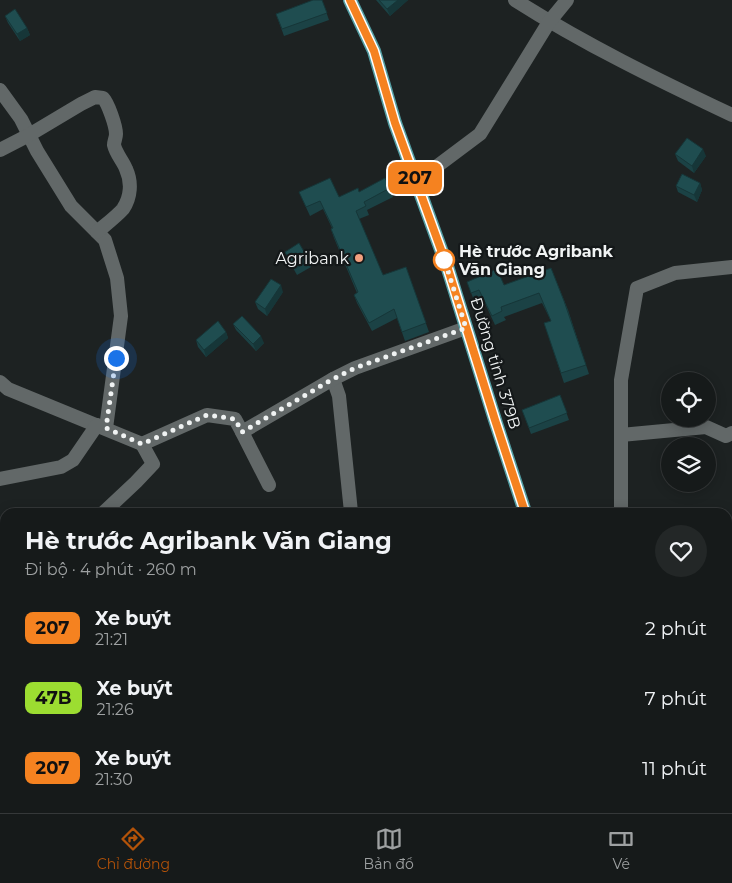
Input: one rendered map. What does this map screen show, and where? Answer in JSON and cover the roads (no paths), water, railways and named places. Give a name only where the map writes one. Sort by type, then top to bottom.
[{"type":"main road","name":"Đường tỉnh 379B","points":[[350,0],[374,51],[395,123],[448,269],[524,508]]},
{"type":"street","points":[[515,0],[549,22],[634,68],[732,115]]},
{"type":"street","points":[[416,182],[480,134],[549,22],[567,0]]},
{"type":"street","points":[[0,90],[20,119],[37,151],[71,206],[105,240],[117,278],[121,316],[102,426],[73,460],[61,467],[0,479]]},
{"type":"street","points":[[0,150],[95,97],[100,97],[106,101],[116,132],[114,142],[116,151],[127,169],[130,179],[130,190],[122,209],[97,232]]},
{"type":"street","points":[[621,508],[620,380],[637,288],[675,273],[732,267]]},
{"type":"street","points":[[242,432],[355,368],[466,328]]},
{"type":"street","points":[[333,379],[339,396],[351,508]]},
{"type":"street","points":[[0,382],[8,389],[142,444],[153,464],[108,508]]},
{"type":"street","points":[[142,444],[207,415],[235,419],[269,485]]},
{"type":"street","points":[[621,435],[706,428],[726,436],[732,433]]},
{"type":"place","name":"Agribank","points":[[359,258]]},
{"type":"place","name":"Hè trước Agribank Văn Giang","points":[[444,260]]}]
